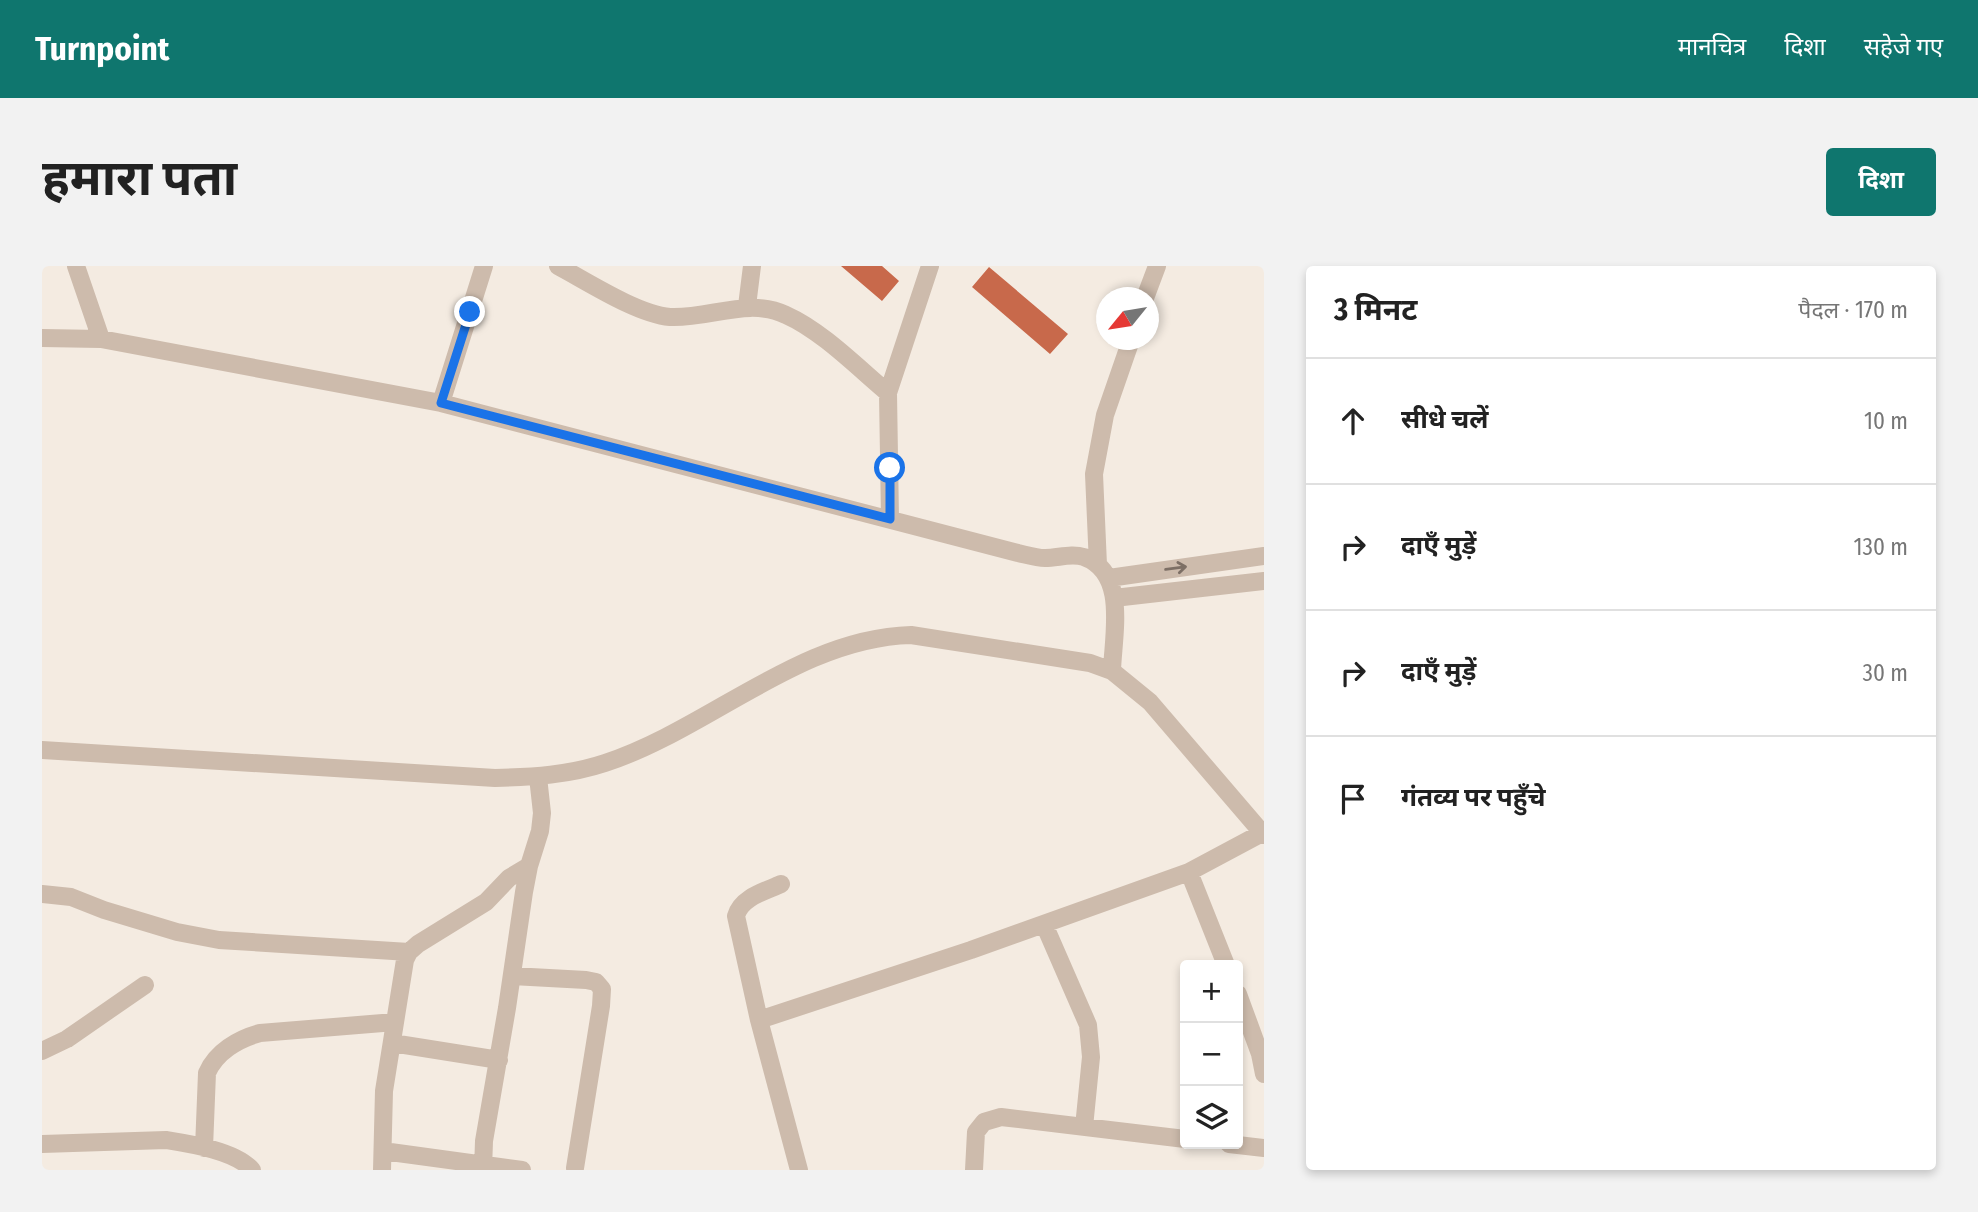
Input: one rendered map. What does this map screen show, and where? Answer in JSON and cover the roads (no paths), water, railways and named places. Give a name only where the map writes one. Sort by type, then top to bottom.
[{"type":"street","points":[[76,266],[101,339]]},
{"type":"street","points":[[441,403],[484,266]]},
{"type":"street","points":[[558,266],[632,306],[669,317],[747,306],[786,314],[820,337],[888,393]]},
{"type":"street","points":[[747,306],[752,266]]},
{"type":"street","points":[[890,519],[888,393],[930,266]]},
{"type":"street","points":[[1149,287],[1157,266]]},
{"type":"street","points":[[42,338],[101,339],[441,403],[1018,553],[1044,558],[1065,555],[1082,557],[1103,572],[1264,556]]},
{"type":"street","points":[[1112,671],[1114,598],[1103,572],[1094,474],[1105,415],[1128,350]]},
{"type":"street","points":[[1114,598],[1264,581]]},
{"type":"street","points":[[42,750],[495,778],[567,774],[606,763],[695,722],[824,653],[883,636],[911,635],[1090,663],[1112,671],[1150,702],[1263,834],[1189,872],[759,1020]]},
{"type":"street","points":[[483,1168],[484,1141],[528,866],[540,831],[542,813],[538,777]]},
{"type":"street","points":[[382,1170],[384,1091],[405,960],[409,952],[486,902],[509,877],[528,866]]},
{"type":"street","points":[[1189,872],[1224,960]]},
{"type":"street","points":[[781,884],[744,901],[736,916],[759,1020],[799,1170]]},
{"type":"street","points":[[42,894],[71,897],[177,932],[219,940],[409,952]]},
{"type":"street","points":[[1044,924],[1088,1025],[1091,1057],[1084,1127]]},
{"type":"street","points":[[512,976],[586,980],[596,982],[602,989],[577,1169]]},
{"type":"street","points":[[42,1051],[67,1039],[145,985]]},
{"type":"street","points":[[1243,1008],[1260,1054],[1264,1074]]},
{"type":"street","points":[[204,1148],[207,1073],[212,1062],[229,1048],[260,1033],[395,1022]]},
{"type":"street","points":[[392,1043],[499,1060]]},
{"type":"street","points":[[974,1170],[976,1132],[984,1122],[1001,1118],[1180,1138]]},
{"type":"street","points":[[42,1144],[166,1140],[245,1161],[252,1170]]},
{"type":"street","points":[[1243,1146],[1264,1148]]},
{"type":"street","points":[[383,1151],[483,1168],[522,1170]]}]
